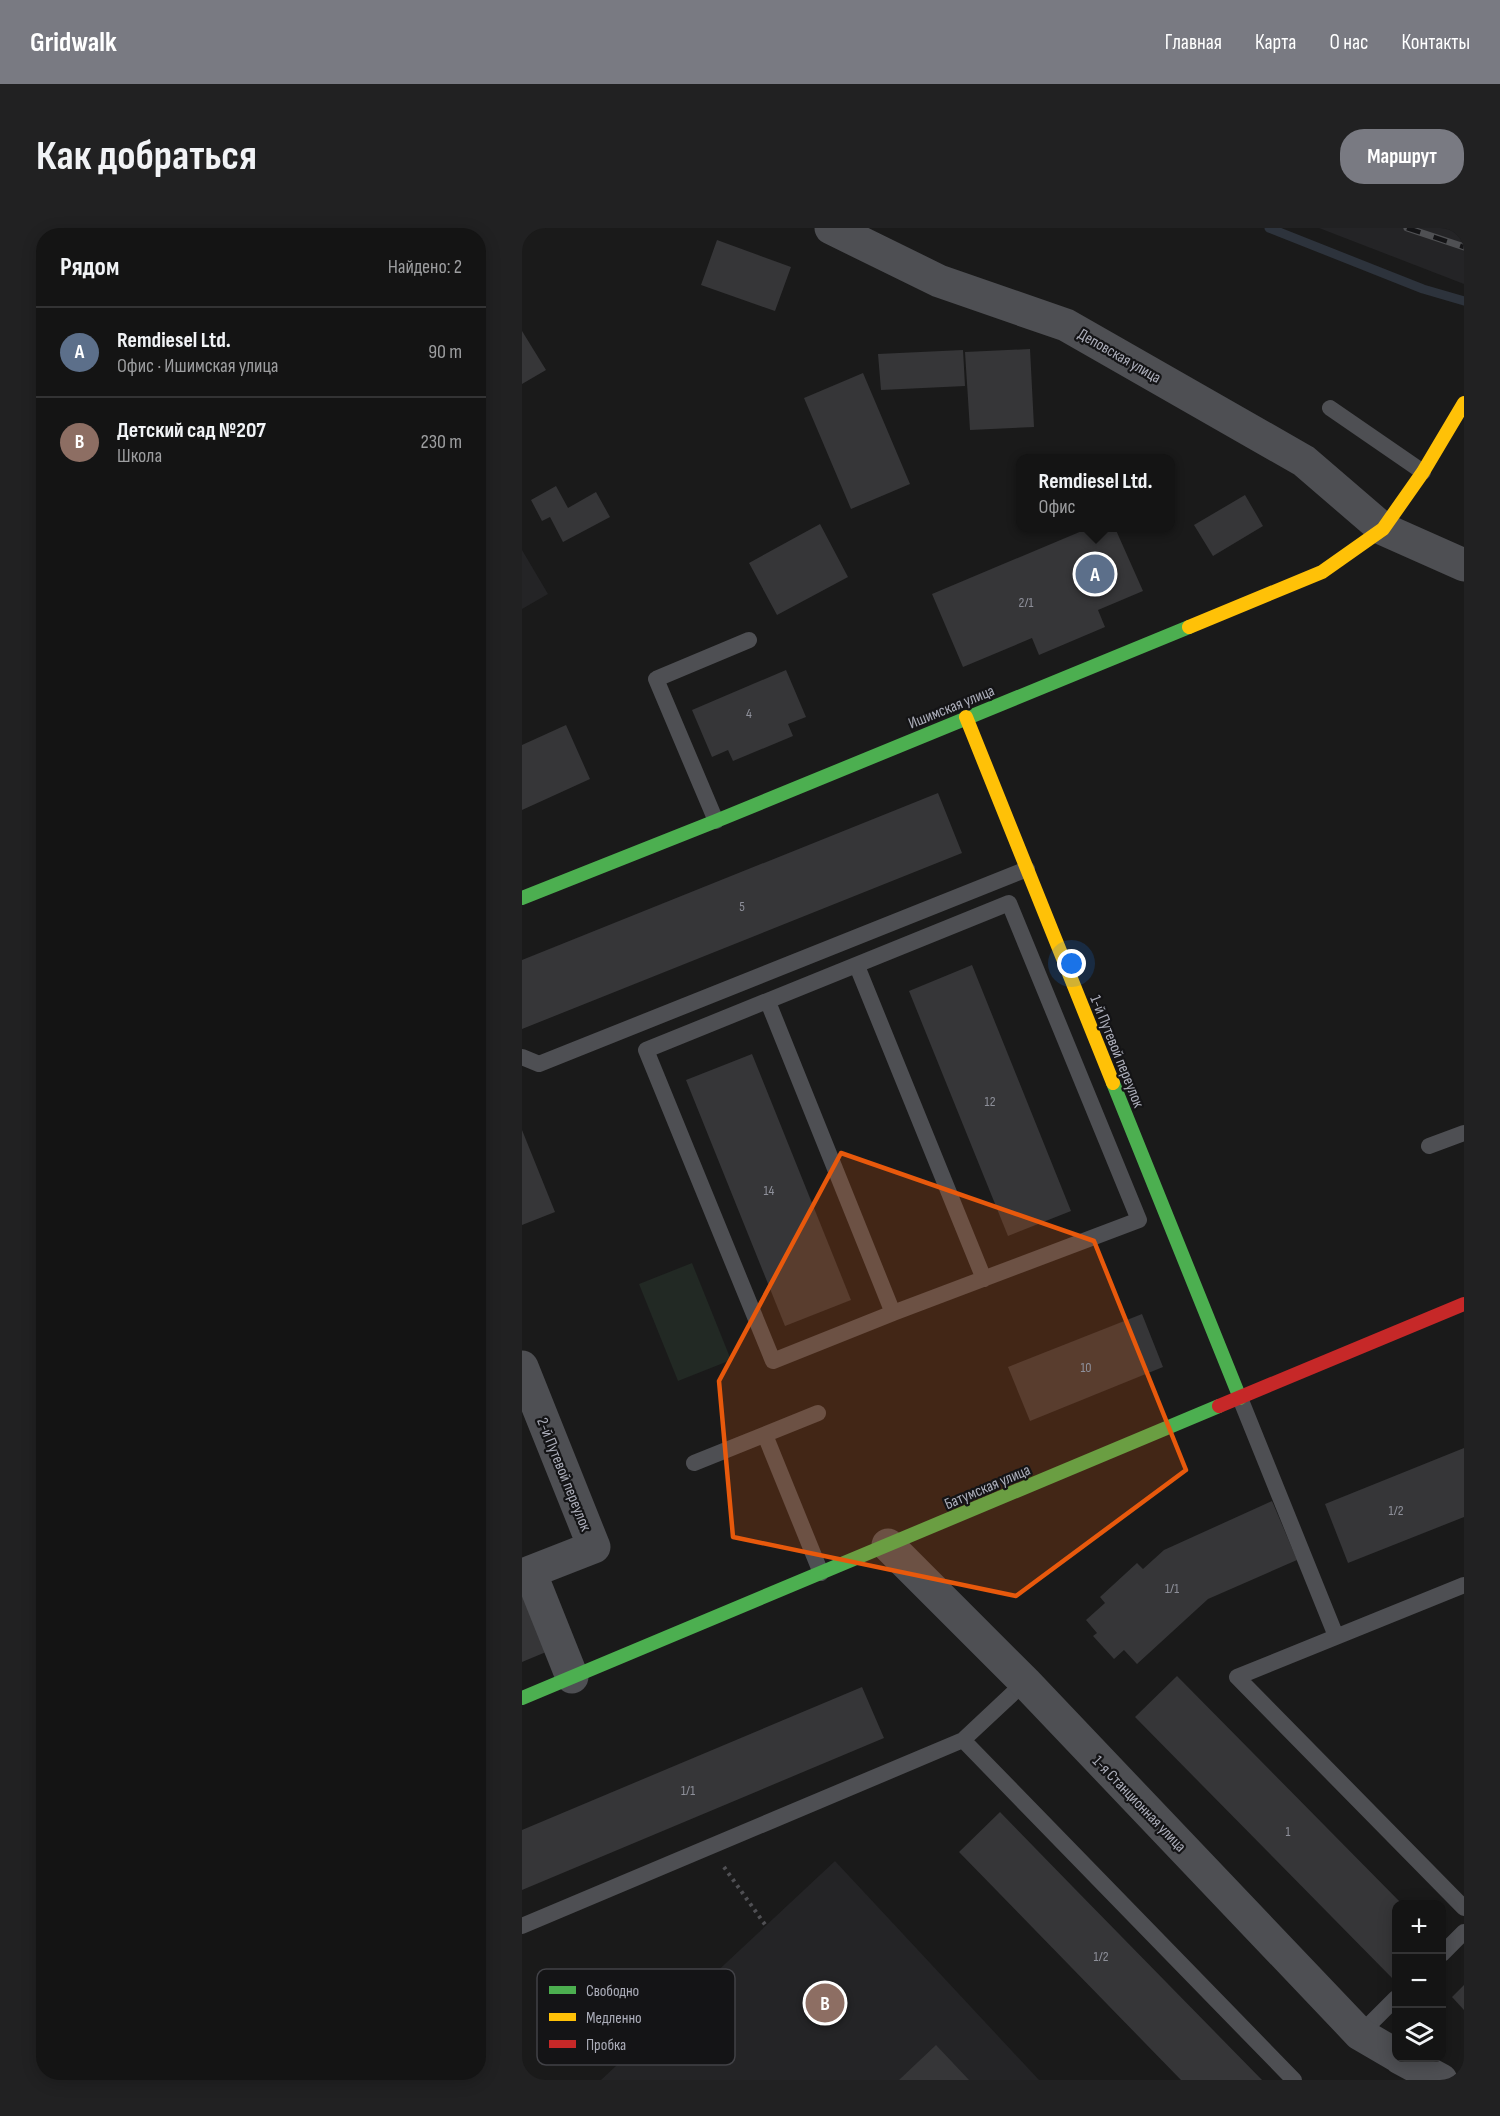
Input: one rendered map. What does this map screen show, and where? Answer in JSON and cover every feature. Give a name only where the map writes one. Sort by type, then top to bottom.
[{"type":"street","name":"Деповская улица","points":[[831,228],[939,281],[1066,325],[1304,461],[1383,529],[1464,565]]},
{"type":"street","name":"Ишимская улица","points":[[522,898],[716,821],[1322,572],[1383,529],[1423,472],[1464,403]]},
{"type":"street","name":"1-й Путевой переулок","points":[[966,717],[1240,1398]]},
{"type":"street","name":"Батумская улица","points":[[522,1698],[1464,1304]]},
{"type":"street","name":"2-й Путевой переулок","points":[[522,1366],[594,1547],[526,1562],[572,1677]]},
{"type":"street","name":"1-я Станционная улица","points":[[888,1545],[1025,1682],[1360,2034],[1392,2053]]},
{"type":"street","name":"1-я Станционная улица","points":[[1409,2062],[1441,2080]]},
{"type":"lane","points":[[1330,408],[1423,472]]},
{"type":"lane","points":[[716,821],[656,679],[749,640]]},
{"type":"lane","points":[[522,1057],[539,1064],[1027,869]]},
{"type":"lane","points":[[1000,879],[1139,1220],[773,1361],[646,1050],[1009,903]]},
{"type":"lane","points":[[857,966],[984,1279]]},
{"type":"lane","points":[[768,1002],[893,1313]]},
{"type":"lane","points":[[1429,1146],[1464,1133]]},
{"type":"lane","points":[[1240,1398],[1336,1636]]},
{"type":"lane","points":[[694,1463],[818,1413]]},
{"type":"lane","points":[[765,1435],[821,1573]]},
{"type":"lane","points":[[1464,1585],[1237,1677],[1464,1908]]},
{"type":"lane","points":[[522,1926],[963,1740],[1025,1682]]},
{"type":"lane","points":[[963,1740],[1294,2080]]},
{"type":"lane","points":[[1446,1950],[1464,1932]]},
{"type":"lane","points":[[1360,2034],[1392,2002]]},
{"type":"path","points":[[709,1847],[766,1926]]},
{"type":"highlighted area","points":[[841,1153],[1094,1241],[1186,1470],[1016,1596],[733,1537],[719,1381]]},
{"type":"shaded area","points":[[1319,228],[1464,228],[1464,284]]},
{"type":"shaded area","points":[[522,550],[548,594],[522,609]]},
{"type":"shaded area","points":[[692,1263],[731,1360],[678,1381],[639,1284]]},
{"type":"shaded area","points":[[835,1861],[1039,2080],[601,2080],[617,2065],[735,2065],[735,1969],[720,1969]]},
{"type":"building","points":[[717,240],[791,267],[775,311],[701,285]]},
{"type":"building","points":[[522,331],[546,370],[522,384]]},
{"type":"building","points":[[1030,349],[1034,427],[970,430],[965,352]]},
{"type":"building","points":[[963,350],[965,386],[881,390],[878,354]]},
{"type":"building","points":[[863,373],[910,484],[851,509],[804,398]]},
{"type":"building","points":[[556,486],[568,508],[596,492],[610,517],[563,542],[550,517],[542,521],[531,500]]},
{"type":"building","points":[[1245,495],[1263,526],[1213,556],[1194,525]]},
{"type":"building","points":[[820,524],[848,577],[777,615],[749,563]]},
{"type":"building","points":[[1079,532],[1117,532],[1143,591],[1098,610],[1105,627],[1039,655],[1032,638],[963,667],[932,594]]},
{"type":"building","points":[[786,670],[806,717],[788,724],[793,736],[733,761],[728,750],[712,757],[692,710]]},
{"type":"building","points":[[566,725],[590,779],[522,810],[522,745]]},
{"type":"building","points":[[938,793],[962,853],[522,1029],[522,960]]},
{"type":"building","points":[[972,965],[1071,1211],[1008,1236],[909,991]]},
{"type":"building","points":[[752,1054],[851,1300],[785,1326],[686,1080]]},
{"type":"building","points":[[522,1130],[555,1212],[522,1225]]},
{"type":"building","points":[[1142,1314],[1163,1367],[1030,1421],[1008,1367]]},
{"type":"building","points":[[1464,1448],[1464,1517],[1348,1563],[1325,1504]]},
{"type":"building","points":[[1272,1501],[1297,1560],[1208,1599],[1137,1664],[1124,1650],[1114,1659],[1093,1636],[1097,1633],[1086,1620],[1105,1603],[1100,1597],[1137,1563],[1143,1569],[1164,1550]]},
{"type":"building","points":[[522,1594],[546,1652],[522,1662]]},
{"type":"building","points":[[1177,1676],[1398,1900],[1392,1900],[1392,1978],[1135,1717]]},
{"type":"building","points":[[862,1687],[884,1738],[522,1890],[522,1830]]},
{"type":"building","points":[[1000,1812],[1262,2080],[1181,2080],[959,1852]]},
{"type":"building","points":[[1464,1985],[1464,2010],[1452,1997]]},
{"type":"building","points":[[936,2045],[969,2080],[899,2080]]},
{"type":"waterway","points":[[1269,228],[1423,289],[1464,301]]},
{"type":"railway","points":[[1407,228],[1464,247]]},
{"type":"traffic: fast","points":[[522,898],[1189,627]]},
{"type":"traffic: fast","points":[[1113,1083],[1240,1398]]},
{"type":"traffic: fast","points":[[522,1698],[1219,1406]]},
{"type":"traffic: slow","points":[[1189,627],[1322,572],[1383,529],[1423,472],[1464,403]]},
{"type":"traffic: slow","points":[[966,717],[1113,1083]]},
{"type":"traffic: jam","points":[[1219,1406],[1464,1304]]},
{"type":"place","name":"Remdiesel Ltd.","points":[[1095,574]]},
{"type":"place","name":"Детский сад №207","points":[[825,2003]]}]
